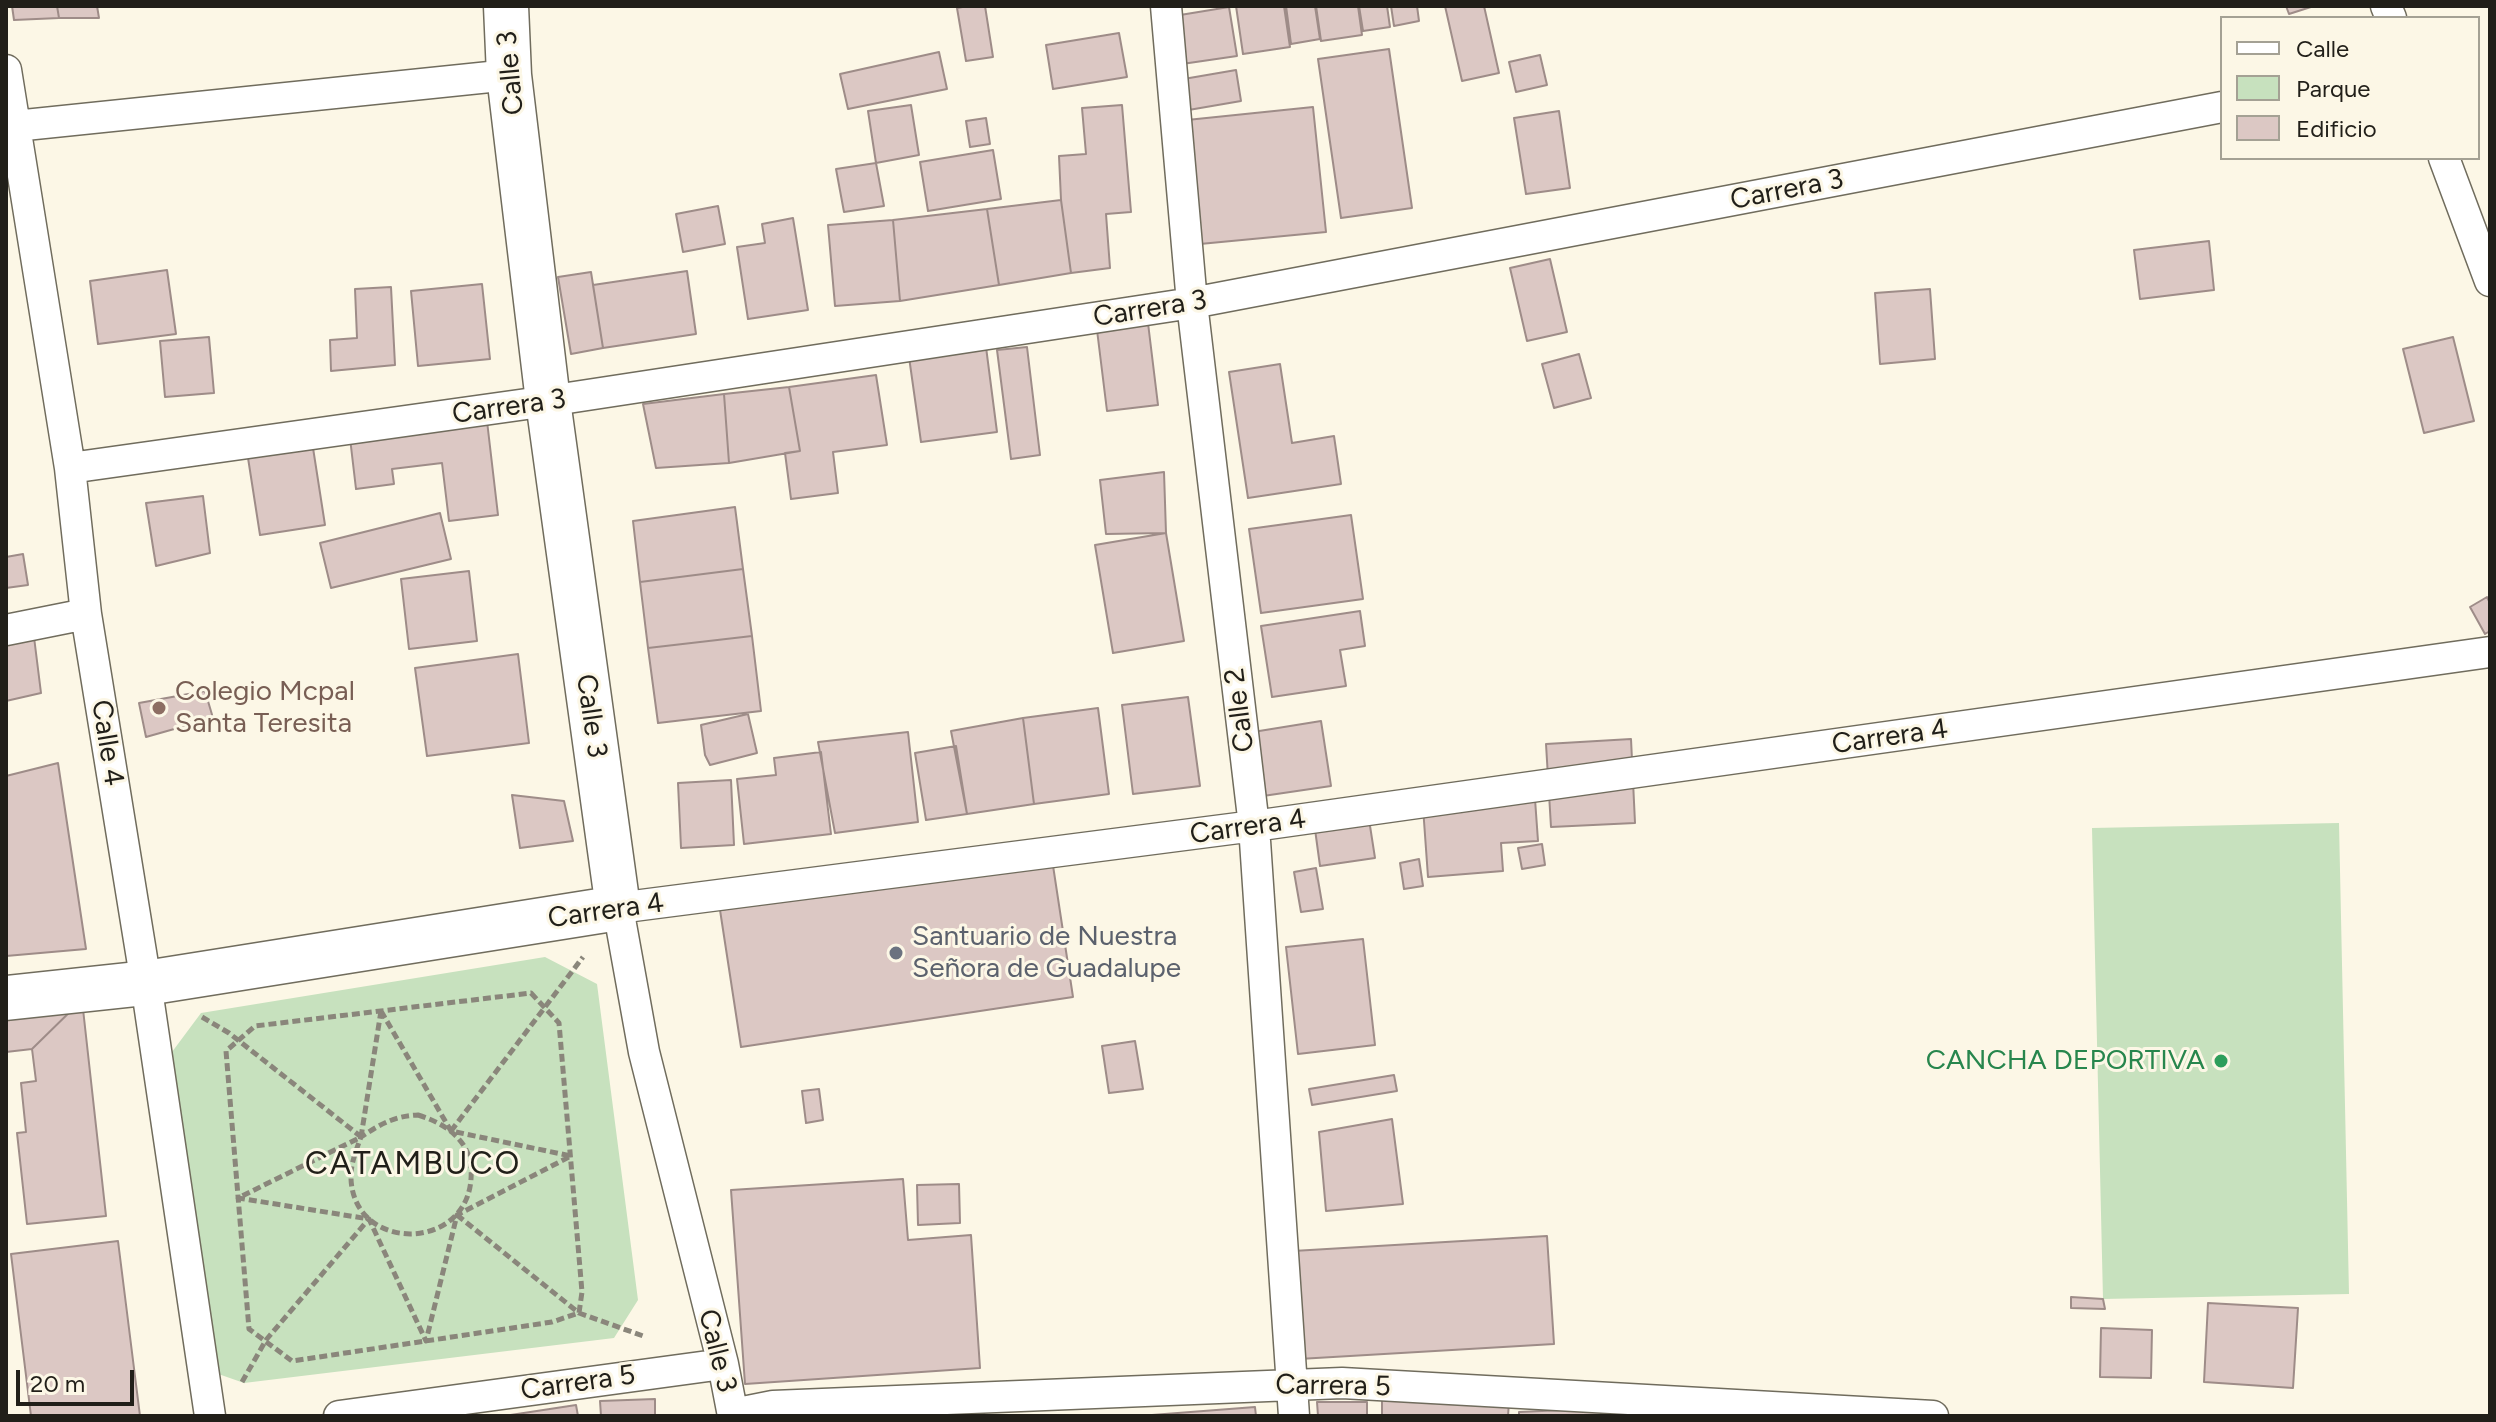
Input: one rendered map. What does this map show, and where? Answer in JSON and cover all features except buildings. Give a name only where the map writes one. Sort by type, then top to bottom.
[{"type":"street","name":"Calle 3","points":[[506,6],[509,75],[548,401],[618,908],[644,1052],[723,1364],[733,1415]]},
{"type":"street","name":"Calle 2","points":[[1166,6],[1192,303],[1254,826],[1294,1416]]},
{"type":"street","name":"Calle 4","points":[[6,70],[70,468],[86,614],[146,983],[210,1416]]},
{"type":"street","points":[[15,126],[509,75]]},
{"type":"street","name":"Carrera 3","points":[[70,468],[548,401],[1192,303],[2220,107]]},
{"type":"street","points":[[2445,160],[2490,281]]},
{"type":"street","points":[[6,630],[86,614]]},
{"type":"street","name":"Carrera 4","points":[[6,998],[146,983],[618,908],[1254,826],[2490,652]]},
{"type":"street","name":"Carrera 5","points":[[339,1416],[723,1364]]},
{"type":"street","name":"Carrera 5","points":[[733,1415],[1342,1383],[1933,1416]]},
{"type":"path","points":[[451,1131],[618,908]]},
{"type":"path","points":[[146,983],[239,1041],[361,1137]]},
{"type":"path","points":[[531,993],[559,1023],[582,1292],[579,1313],[552,1322],[292,1361],[249,1329],[226,1051],[255,1026],[531,993]]},
{"type":"path","points":[[381,1011],[451,1131],[571,1156]]},
{"type":"path","points":[[381,1011],[361,1137],[351,1173],[354,1193],[426,1341]]},
{"type":"path","points":[[238,1198],[361,1137],[381,1123],[410,1115],[439,1121],[460,1139],[471,1160],[472,1181],[470,1194],[457,1215],[426,1341]]},
{"type":"path","points":[[238,1198],[369,1219],[400,1234],[419,1235],[439,1229],[457,1215],[571,1156]]},
{"type":"path","points":[[457,1215],[579,1313],[651,1339]]},
{"type":"path","points":[[237,1391],[266,1340],[369,1219]]},
{"type":"green space","name":"CANCHA DEPORTIVA","points":[[2339,823],[2349,1294],[2103,1299],[2092,828]]},
{"type":"green space","points":[[545,957],[597,984],[638,1300],[614,1338],[244,1383],[207,1370],[172,1052],[201,1013]]},
{"type":"place","name":"Colegio Mcpal Santa Teresita","points":[[159,708]]},
{"type":"place","name":"Santuario de Nuestra Señora de Guadalupe","points":[[896,953]]},
{"type":"place","name":"CANCHA DEPORTIVA","points":[[2221,1061]]},
{"type":"district","name":"CATAMBUCO","points":[[413,1165]]}]
